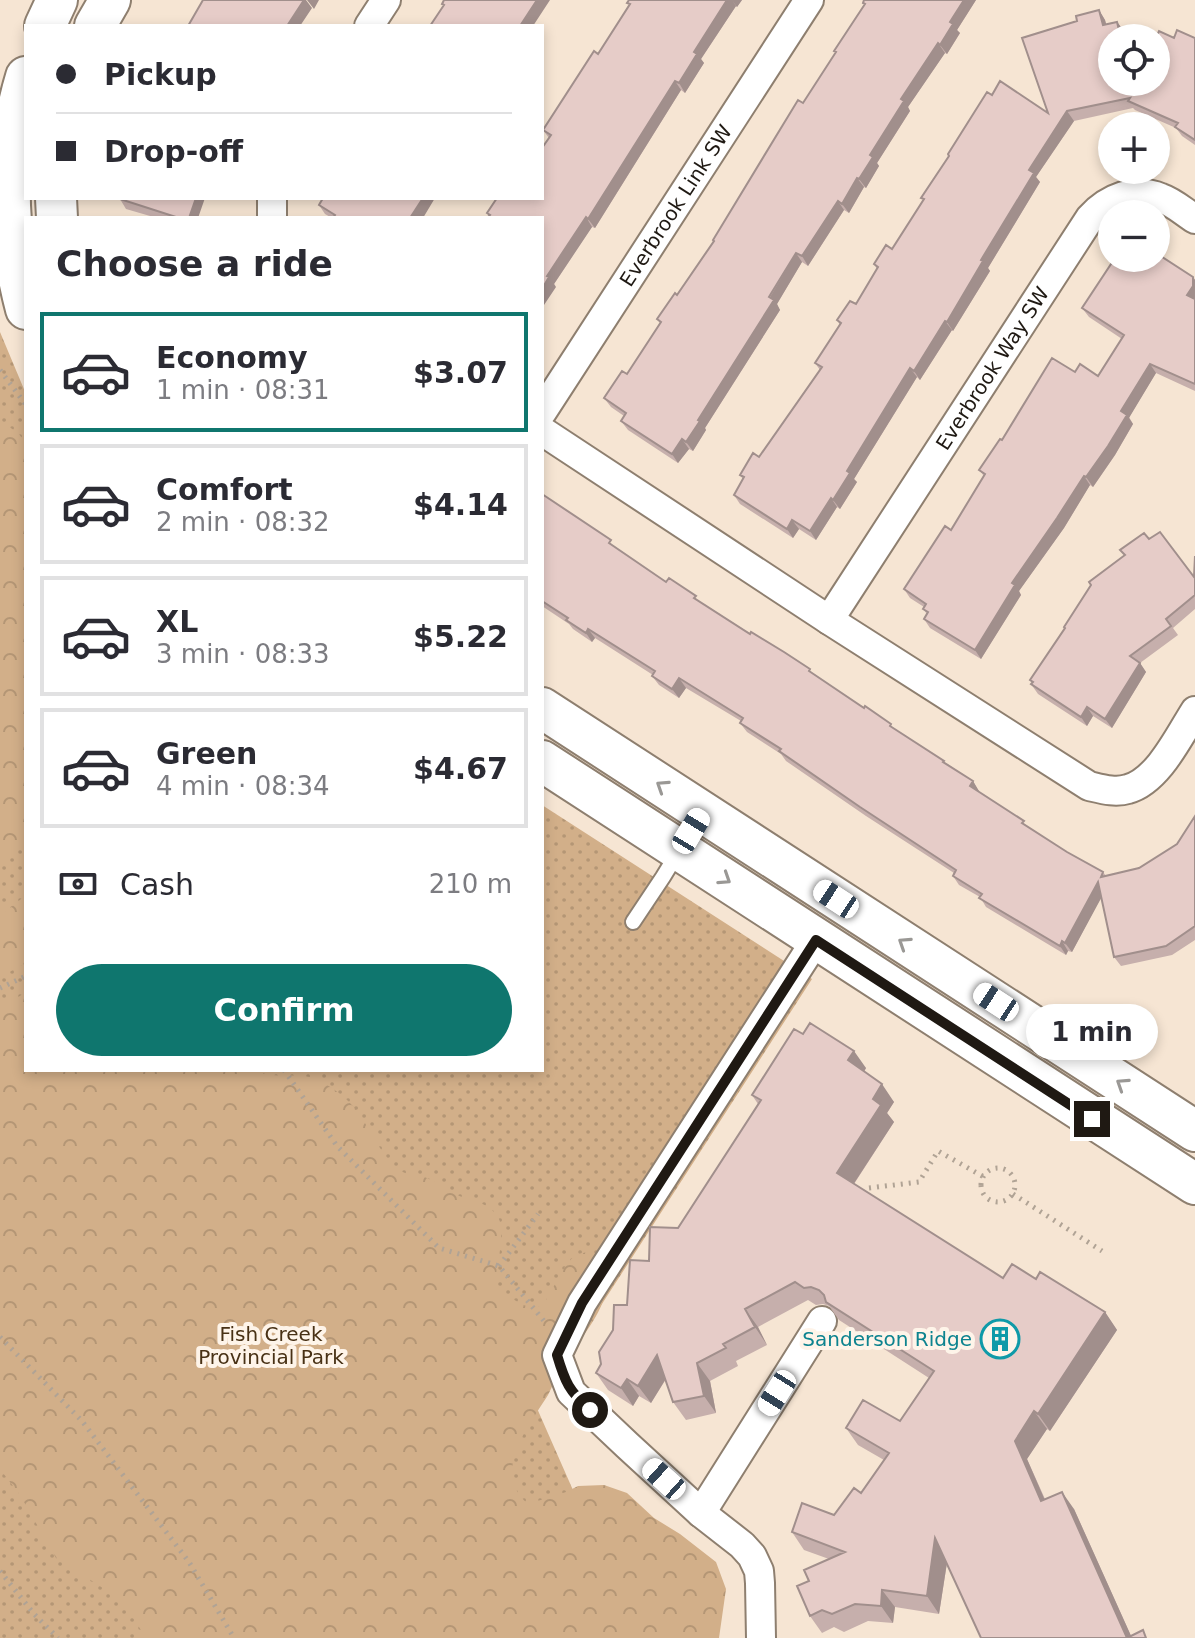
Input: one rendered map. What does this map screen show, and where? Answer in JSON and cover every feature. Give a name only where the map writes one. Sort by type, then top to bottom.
[{"type":"main road","points":[[46,24],[57,0]]},
{"type":"main road","points":[[96,24],[110,0]]},
{"type":"main road","points":[[24,86],[16,120],[9,193],[14,256],[24,300]]},
{"type":"main road","points":[[544,709],[1192,1124]]},
{"type":"main road","points":[[544,762],[1179,1174]]},
{"type":"street","points":[[370,24],[386,0]]},
{"type":"street","name":"Everbrook Link SW","points":[[544,409],[809,0]]},
{"type":"street","name":"Everbrook Way SW","points":[[829,620],[1098,209],[1124,195],[1149,194],[1164,199],[1195,219]]},
{"type":"street","points":[[544,432],[1089,786],[1109,791],[1128,789],[1144,781],[1156,771],[1195,711]]},
{"type":"street","points":[[761,1638],[759,1571],[752,1556],[571,1392],[557,1355],[582,1303],[816,940]]},
{"type":"street","points":[[1179,1174],[1192,1124]]},
{"type":"street","points":[[701,1513],[822,1321]]},
{"type":"lane","points":[[633,922],[703,812]]},
{"type":"path","points":[[0,370],[24,402]]},
{"type":"path","points":[[0,988],[24,977]]},
{"type":"path","points":[[285,1072],[337,1146],[439,1248],[499,1266],[548,1327],[557,1355]]},
{"type":"path","points":[[869,1188],[919,1182],[938,1151],[984,1177]]},
{"type":"path","points":[[995,1169],[1006,1170],[1014,1178],[1013,1194],[1005,1201],[994,1202],[982,1190],[984,1177],[995,1169]]},
{"type":"path","points":[[1013,1194],[1102,1251]]},
{"type":"path","points":[[499,1266],[538,1214]]},
{"type":"path","points":[[0,1337],[82,1421],[189,1562],[234,1638]]},
{"type":"path","points":[[0,1571],[34,1614],[58,1638]]},
{"type":"green space","points":[[0,332],[24,389],[24,458],[0,442]]},
{"type":"green space","points":[[0,420],[24,441],[24,842],[0,862]]},
{"type":"green space","name":"Fish Creek Provincial Park","points":[[0,451],[24,467],[24,1072],[544,1072],[544,806],[812,979],[536,1406],[638,1638],[0,1638]]},
{"type":"green space","points":[[24,897],[24,964],[0,977],[0,916]]},
{"type":"green space","name":"Fish Creek Provincial Park","points":[[24,993],[24,1072],[260,1072],[304,1076],[332,1088],[353,1106],[384,1153],[401,1171],[428,1178],[494,1211],[501,1231],[494,1284],[524,1305],[536,1309],[546,1300],[575,1255],[587,1252],[598,1256],[607,1283],[603,1302],[523,1435],[513,1464],[517,1491],[528,1504],[578,1486],[604,1485],[627,1493],[654,1518],[716,1562],[726,1589],[719,1638],[146,1638],[125,1605],[114,1595],[56,1558],[20,1495],[0,1469],[0,1005]]},
{"type":"building","points":[[203,0],[304,0],[288,24],[189,24]]},
{"type":"building","points":[[444,0],[537,0],[521,24],[431,24]]},
{"type":"building","points":[[629,0],[727,0],[694,52],[697,54],[679,83],[675,81],[588,219],[586,217],[547,276],[544,286],[544,216],[489,216],[487,213],[496,200],[544,200],[544,145],[551,135],[544,128],[594,51],[598,54],[630,4],[627,3]]},
{"type":"building","points":[[864,0],[964,0],[940,45],[938,43],[901,99],[904,101],[870,155],[873,157],[859,179],[842,204],[838,201],[802,256],[796,253],[769,297],[774,300],[700,421],[686,442],[682,439],[672,454],[621,421],[626,413],[604,398],[622,371],[627,374],[661,322],[657,319],[714,241],[798,100],[803,103],[836,52],[865,4]]},
{"type":"building","points":[[1099,10],[1103,24],[1098,24],[1098,96],[1170,96],[1170,36],[1174,38],[1177,30],[1195,38],[1195,140],[1175,127],[1178,123],[1170,119],[1170,112],[1153,112],[1128,101],[1130,98],[1067,111],[1029,170],[1034,173],[947,322],[914,371],[910,368],[847,471],[850,473],[833,500],[831,498],[810,531],[792,520],[787,529],[734,495],[744,477],[740,475],[753,453],[759,457],[822,367],[815,363],[841,323],[837,320],[850,301],[856,304],[878,267],[874,264],[886,245],[892,249],[987,92],[992,95],[1000,81],[1048,113],[1022,38],[1077,21],[1076,16]]},
{"type":"building","points":[[123,200],[195,200],[190,216],[173,216]]},
{"type":"building","points":[[322,200],[422,200],[411,216],[334,216],[319,205]]},
{"type":"building","points":[[1170,262],[1193,277],[1193,286],[1187,295],[1195,299],[1195,384],[1150,364],[1121,411],[1127,415],[1012,583],[1015,585],[975,650],[924,619],[928,612],[923,609],[926,604],[904,589],[945,526],[951,530],[985,474],[979,470],[1002,440],[1052,358],[1075,372],[1080,364],[1098,376],[1124,335],[1082,308],[1106,272],[1170,272]]},
{"type":"building","points":[[544,495],[666,582],[669,578],[696,596],[694,598],[784,652],[865,706],[973,781],[970,786],[1024,821],[1022,823],[1103,872],[1101,877],[1139,868],[1177,844],[1195,816],[1195,926],[1166,946],[1114,957],[1098,882],[1065,943],[1062,941],[1060,946],[979,898],[982,894],[953,876],[956,870],[779,751],[781,749],[740,723],[743,718],[679,678],[672,689],[652,676],[655,671],[588,629],[586,633],[566,620],[568,618],[544,602]]},
{"type":"building","points":[[1160,532],[1194,577],[1195,556],[1195,595],[1166,619],[1171,626],[1130,656],[1140,663],[1105,719],[1087,707],[1081,717],[1031,684],[1033,682],[1030,680],[1091,585],[1089,582],[1125,555],[1120,550],[1144,533],[1149,539]]},
{"type":"building","name":"Sanderson Ridge","points":[[810,1023],[854,1051],[848,1060],[882,1084],[873,1099],[881,1105],[837,1173],[1003,1278],[1012,1264],[1036,1279],[1040,1272],[1105,1312],[1038,1414],[1034,1411],[1015,1441],[1041,1501],[1062,1492],[1127,1638],[981,1638],[935,1538],[927,1596],[882,1590],[881,1606],[855,1604],[832,1614],[822,1610],[810,1616],[797,1586],[809,1581],[804,1570],[845,1552],[792,1532],[802,1503],[834,1515],[854,1488],[861,1493],[889,1453],[846,1428],[863,1400],[900,1421],[934,1371],[826,1302],[819,1290],[804,1288],[795,1282],[745,1309],[755,1327],[723,1344],[726,1348],[697,1363],[704,1396],[673,1402],[657,1355],[638,1386],[627,1379],[621,1388],[596,1373],[601,1364],[599,1352],[613,1330],[614,1305],[627,1305],[630,1260],[649,1261],[650,1227],[678,1228],[761,1100],[752,1095],[794,1029],[803,1034]]},
{"type":"building","points":[[1143,1630],[1146,1638],[1127,1638]]},
{"type":"place","name":"Sanderson Ridge","points":[[1000,1339]]},
{"type":"route","points":[[590,1410],[571,1392],[563,1374],[557,1355],[562,1341],[582,1303],[816,940],[1092,1119]]}]
